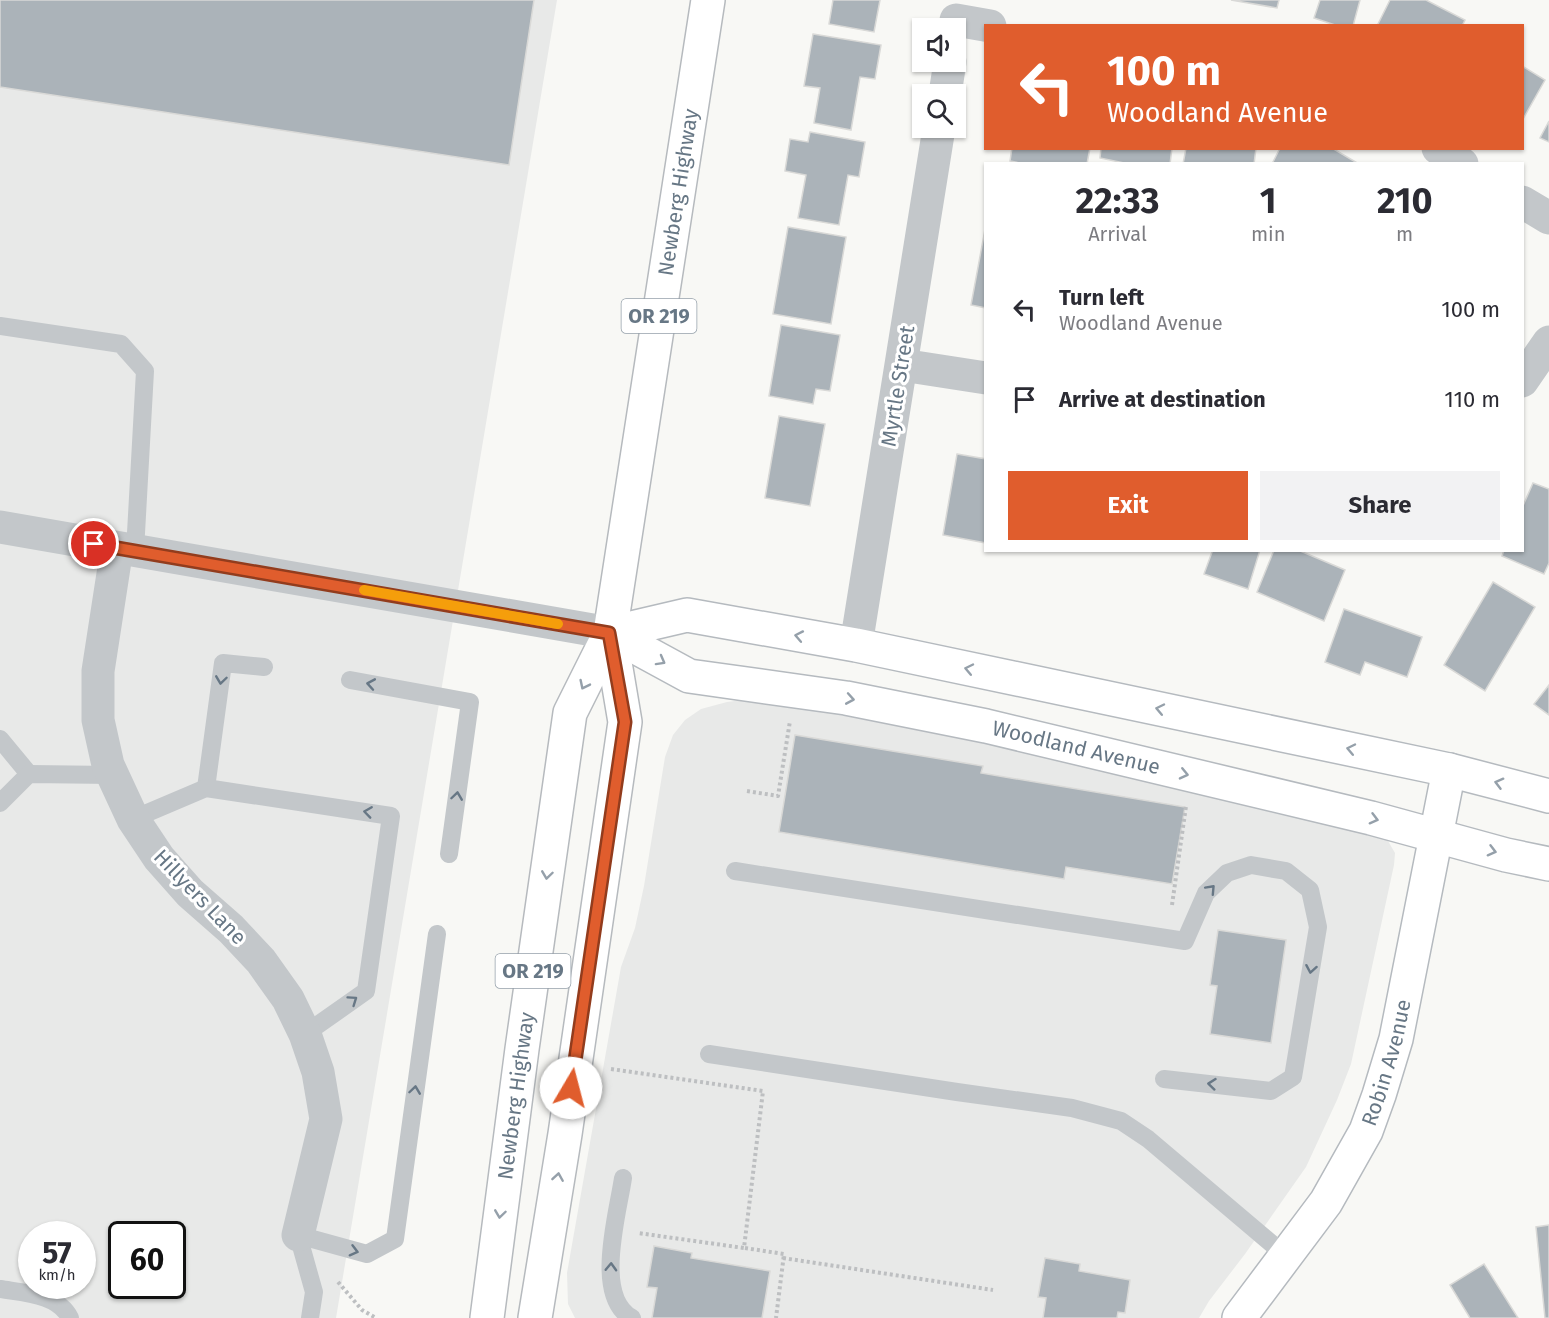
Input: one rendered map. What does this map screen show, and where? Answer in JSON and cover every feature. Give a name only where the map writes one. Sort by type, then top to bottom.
[{"type":"main road","name":"Newberg Highway","points":[[487,1318],[522,1049],[570,714],[609,633],[708,0]]},
{"type":"main road","name":"Woodland Avenue","points":[[609,633],[687,615],[856,645],[1449,770],[1549,796]]},
{"type":"main road","name":"Newberg Highway","points":[[541,1312],[566,1122],[625,722],[609,633]]},
{"type":"main road","name":"Woodland Avenue","points":[[609,633],[689,676],[846,698],[986,726],[1371,818],[1549,864]]},
{"type":"main road","name":"Robin Avenue","points":[[1239,1318],[1326,1202],[1366,1131],[1396,1039],[1449,770]]},
{"type":"street","points":[[957,16],[984,24]]},
{"type":"street","name":"Myrtle Street","points":[[856,645],[937,138]]},
{"type":"street","points":[[1441,150],[1459,162]]},
{"type":"street","points":[[1524,203],[1549,218]]},
{"type":"street","points":[[1524,378],[1549,342]]},
{"type":"street","points":[[902,365],[984,378]]},
{"type":"street","name":"Woodland Avenue","points":[[0,528],[609,633]]},
{"type":"street","name":"Hillyers Lane","points":[[126,550],[98,671],[98,720],[108,765],[133,819],[159,858],[190,893],[231,929],[261,961],[288,999],[305,1034],[318,1072],[326,1119],[298,1235]]},
{"type":"lane","points":[[0,326],[121,344],[145,371],[126,550]]},
{"type":"lane","points":[[206,788],[223,663],[264,667]]},
{"type":"lane","points":[[350,680],[470,702],[449,854]]},
{"type":"lane","points":[[0,740],[29,774]]},
{"type":"lane","points":[[0,803],[29,774],[112,775]]},
{"type":"lane","points":[[133,819],[206,788],[391,816],[366,991],[305,1034]]},
{"type":"lane","points":[[735,871],[1176,939],[1206,893],[1227,873],[1251,865],[1286,871],[1310,890],[1318,927],[1293,1077],[1271,1091],[1164,1079]]},
{"type":"lane","points":[[298,1235],[367,1254],[395,1239],[437,934]]},
{"type":"lane","points":[[709,1054],[1072,1108],[1122,1121],[1148,1139],[1285,1256]]},
{"type":"lane","points":[[623,1178],[609,1270],[613,1296],[625,1314],[632,1318]]},
{"type":"lane","points":[[298,1235],[314,1292],[310,1318]]},
{"type":"lane","points":[[0,1289],[56,1301],[67,1311],[70,1318]]},
{"type":"path","points":[[747,791],[778,796],[794,691]]},
{"type":"path","points":[[1176,939],[1191,775]]},
{"type":"path","points":[[611,1069],[763,1090],[744,1248]]},
{"type":"path","points":[[615,1230],[784,1254],[776,1318]]},
{"type":"path","points":[[783,1258],[993,1290]]},
{"type":"shaded area","points":[[0,0],[557,0],[336,1318],[0,1318]]},
{"type":"shaded area","points":[[781,695],[1378,834],[1388,841],[1395,853],[1394,865],[1351,1064],[1337,1100],[1306,1167],[1199,1318],[575,1318],[568,1304],[567,1273],[621,967],[635,928],[644,886],[665,757],[673,735],[685,720],[701,709],[727,702]]},
{"type":"building","points":[[0,0],[534,0],[509,165],[0,87]]},
{"type":"building","points":[[833,0],[880,0],[874,32],[829,24]]},
{"type":"building","points":[[1231,0],[1279,0],[1277,8]]},
{"type":"building","points":[[1320,0],[1360,0],[1354,24],[1332,24],[1314,18]]},
{"type":"building","points":[[1390,0],[1426,0],[1465,20],[1463,24],[1378,24]]},
{"type":"building","points":[[813,34],[881,45],[875,79],[860,77],[851,130],[814,123],[820,88],[804,86]]},
{"type":"building","points":[[1524,67],[1545,80],[1524,117]]},
{"type":"building","points":[[1549,121],[1549,142],[1540,138]]},
{"type":"building","points":[[810,132],[865,142],[859,177],[848,175],[839,225],[798,218],[806,175],[785,171],[790,139],[808,142]]},
{"type":"building","points":[[1012,150],[1090,150],[1087,162],[1010,161]]},
{"type":"building","points":[[1101,150],[1172,150],[1170,162],[1119,162],[1100,158]]},
{"type":"building","points":[[1186,150],[1256,150],[1254,162],[1183,162]]},
{"type":"building","points":[[1279,150],[1335,150],[1356,162],[1273,162]]},
{"type":"building","points":[[788,227],[846,237],[831,324],[773,314]]},
{"type":"building","points":[[984,235],[984,308],[971,305]]},
{"type":"building","points":[[781,325],[840,335],[830,391],[816,389],[813,404],[769,396]]},
{"type":"building","points":[[779,416],[825,424],[810,506],[765,498]]},
{"type":"building","points":[[957,454],[984,459],[984,543],[943,535]]},
{"type":"building","points":[[1533,483],[1549,489],[1549,563],[1544,574],[1502,556],[1503,552],[1524,552],[1524,503]]},
{"type":"building","points":[[1212,552],[1259,552],[1248,589],[1204,574]]},
{"type":"building","points":[[1273,552],[1303,552],[1345,570],[1324,621],[1257,592]]},
{"type":"building","points":[[1493,582],[1535,607],[1485,691],[1444,665]]},
{"type":"building","points":[[1344,609],[1422,637],[1407,677],[1365,662],[1360,675],[1325,662]]},
{"type":"building","points":[[1549,685],[1549,715],[1534,704]]},
{"type":"building","points":[[795,735],[983,766],[981,773],[1185,807],[1172,884],[1066,867],[1064,879],[779,832]]},
{"type":"building","points":[[1218,930],[1286,940],[1271,1043],[1210,1034],[1217,986],[1210,985]]},
{"type":"building","points":[[1549,1225],[1549,1318],[1545,1318],[1536,1227]]},
{"type":"building","points":[[654,1246],[692,1253],[691,1258],[770,1271],[762,1318],[652,1318],[657,1288],[647,1287]]},
{"type":"building","points":[[1045,1258],[1080,1264],[1079,1271],[1130,1280],[1125,1313],[1118,1312],[1117,1318],[1043,1318],[1046,1298],[1038,1297]]},
{"type":"building","points":[[1484,1264],[1518,1318],[1470,1318],[1450,1285]]},
{"type":"slow traffic","points":[[364,590],[558,624]]},
{"type":"route","points":[[94,544],[609,633],[625,722],[571,1088]]}]
